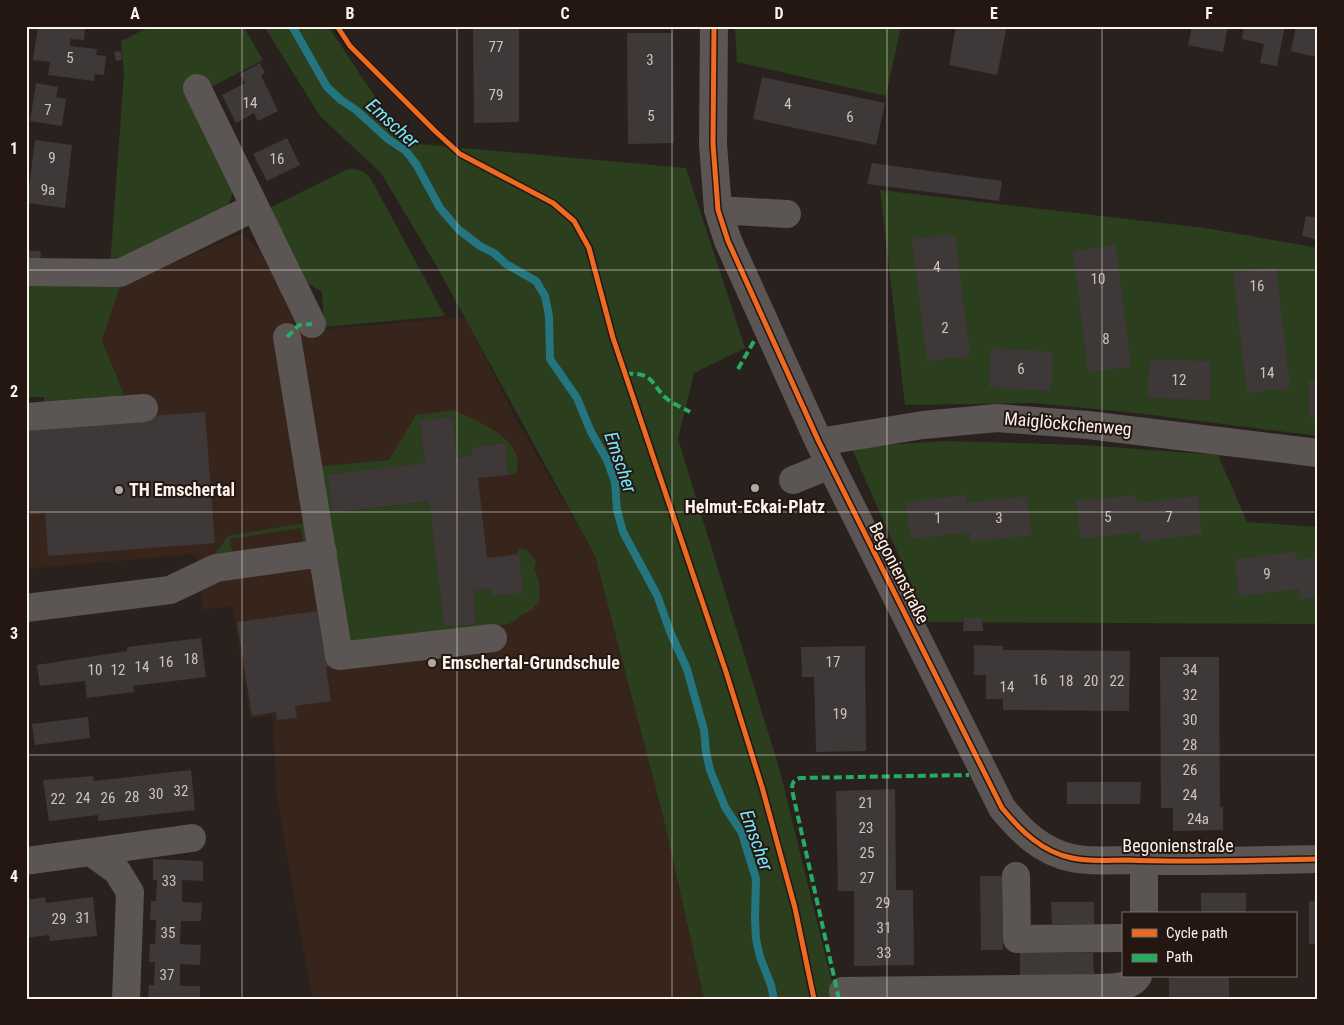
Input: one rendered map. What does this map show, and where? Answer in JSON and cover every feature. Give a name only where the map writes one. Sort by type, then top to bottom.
[{"type":"street","name":"Begonienstraße","points":[[714,26],[713,144],[718,210],[728,241],[825,454],[1002,808],[1016,826],[1035,842],[1073,858],[1144,861],[1318,860]]},
{"type":"street","points":[[197,88],[312,324]]},
{"type":"street","points":[[26,272],[120,273],[255,207]]},
{"type":"street","points":[[718,210],[787,214]]},
{"type":"street","points":[[287,337],[339,656],[493,638]]},
{"type":"street","points":[[26,417],[144,408]]},
{"type":"street","name":"Maiglöckchenweg","points":[[793,480],[825,454],[923,425],[997,418],[1088,425],[1318,453]]},
{"type":"street","points":[[26,608],[170,590],[216,568],[323,553]]},
{"type":"street","points":[[26,861],[192,838]]},
{"type":"street","points":[[92,853],[118,871],[130,892],[126,999]]},
{"type":"street","points":[[1144,861],[1144,912]]},
{"type":"street","points":[[1016,876],[1017,939],[1122,938]]},
{"type":"street","points":[[843,991],[1008,994],[1122,986],[1135,982],[1137,978]]},
{"type":"shaded area","name":"Emschertal-Grundschule","points":[[242,233],[264,255],[305,331],[465,317],[518,423],[595,556],[664,820],[704,999],[312,999],[276,792],[273,716],[250,718],[232,606],[203,610],[196,554],[26,569],[26,422],[132,413],[102,340],[120,286]]},
{"type":"green space","points":[[151,26],[243,26],[263,60],[209,88],[203,75],[185,85],[232,184],[232,195],[228,206],[110,266],[124,74],[121,41]]},
{"type":"green space","points":[[264,26],[328,26],[379,103],[419,144],[686,168],[745,348],[694,373],[678,439],[780,771],[836,999],[704,999],[664,820],[595,556],[436,265],[381,173],[320,116]]},
{"type":"green space","points":[[742,26],[901,26],[886,96],[737,62],[735,28]]},
{"type":"green space","points":[[348,169],[361,171],[371,179],[445,316],[324,327],[322,292],[301,279],[269,208]]},
{"type":"green space","points":[[880,190],[1205,228],[1318,248],[1318,436],[1128,412],[1032,403],[905,405]]},
{"type":"green space","points":[[26,284],[120,286],[102,340],[124,394],[95,405],[44,407],[44,397],[26,397]]},
{"type":"green space","points":[[454,410],[488,426],[508,441],[518,461],[516,474],[508,475],[504,443],[473,447],[473,455],[457,457],[452,417],[420,421],[425,463],[333,513],[429,501],[444,627],[476,623],[473,590],[490,588],[492,596],[523,593],[517,549],[526,549],[536,561],[534,569],[539,581],[540,601],[530,611],[509,624],[500,625],[494,632],[344,649],[319,469],[323,466],[389,460],[416,415]]},
{"type":"green space","points":[[945,441],[1084,445],[1218,455],[1247,522],[1318,527],[1318,624],[928,622],[851,447]]},
{"type":"green space","points":[[309,522],[312,540],[303,542],[301,528],[230,539],[233,557],[213,556],[228,536]]},
{"type":"building","points":[[38,26],[85,26],[84,40],[70,39],[70,46],[97,49],[96,55],[106,56],[104,75],[95,74],[94,81],[48,75],[50,62],[33,60]]},
{"type":"building","points":[[473,26],[519,26],[519,122],[474,123]]},
{"type":"building","points":[[956,26],[1007,26],[997,75],[949,65]]},
{"type":"building","points":[[1192,26],[1228,26],[1223,52],[1188,45]]},
{"type":"building","points":[[1244,26],[1285,26],[1277,66],[1260,63],[1264,44],[1242,39]]},
{"type":"building","points":[[1296,26],[1318,26],[1318,63],[1315,62],[1316,57],[1291,51]]},
{"type":"building","points":[[627,33],[673,33],[674,143],[628,144]]},
{"type":"building","points":[[121,51],[122,60],[116,61],[114,52]]},
{"type":"building","points":[[260,63],[265,73],[261,75],[278,111],[258,121],[254,113],[236,123],[222,95],[245,83],[240,74]]},
{"type":"building","points":[[762,77],[885,103],[876,145],[753,119]]},
{"type":"building","points":[[36,83],[58,87],[56,97],[66,99],[62,126],[30,121]]},
{"type":"building","points":[[287,138],[300,165],[267,181],[253,154]]},
{"type":"building","points":[[35,140],[72,145],[65,208],[27,203]]},
{"type":"building","points":[[872,163],[1002,181],[999,201],[867,184]]},
{"type":"building","points":[[1306,216],[1318,218],[1318,240],[1302,236]]},
{"type":"building","points":[[955,234],[970,356],[927,361],[912,239]]},
{"type":"building","points":[[1116,245],[1131,367],[1088,372],[1073,251]]},
{"type":"building","points":[[26,251],[41,251],[40,263],[26,263]]},
{"type":"building","points":[[1276,267],[1290,388],[1247,393],[1233,272]]},
{"type":"building","points":[[991,348],[1053,352],[1051,391],[989,387]]},
{"type":"building","points":[[1149,360],[1211,361],[1210,400],[1148,398]]},
{"type":"building","points":[[1309,379],[1318,379],[1318,418],[1309,418]]},
{"type":"building","name":"TH Emschertal","points":[[205,412],[215,543],[48,556],[45,513],[30,515],[26,467],[26,425]]},
{"type":"building","points":[[452,417],[457,457],[473,455],[472,447],[505,443],[508,475],[478,478],[487,558],[519,554],[523,593],[491,596],[490,588],[473,590],[476,624],[444,627],[429,501],[333,513],[328,475],[425,463],[420,421]]},
{"type":"building","points":[[965,495],[966,503],[1027,496],[1032,535],[971,542],[970,532],[910,539],[906,502]]},
{"type":"building","points":[[1136,495],[1137,503],[1198,496],[1202,534],[1141,542],[1140,532],[1081,539],[1076,501]]},
{"type":"building","points":[[1295,552],[1296,560],[1318,557],[1318,597],[1300,599],[1299,589],[1239,596],[1235,559]]},
{"type":"building","points":[[317,611],[323,647],[331,645],[334,665],[326,667],[331,701],[295,706],[297,718],[277,720],[276,712],[252,716],[237,622]]},
{"type":"building","points":[[964,618],[982,618],[983,631],[963,631]]},
{"type":"building","points":[[201,638],[206,677],[133,686],[134,692],[87,698],[85,681],[40,686],[37,665],[127,651],[127,647]]},
{"type":"building","points":[[974,645],[1003,646],[1003,650],[1130,651],[1129,711],[1003,710],[1003,699],[986,699],[986,675],[974,675]]},
{"type":"building","points":[[865,646],[866,751],[816,752],[814,677],[802,677],[801,647]]},
{"type":"building","points":[[1160,657],[1219,657],[1220,807],[1223,807],[1223,830],[1173,831],[1173,808],[1161,808]]},
{"type":"building","points":[[88,717],[90,738],[35,745],[32,724]]},
{"type":"building","points":[[191,770],[195,810],[98,821],[98,815],[49,821],[43,780],[93,776],[94,781]]},
{"type":"building","points":[[1067,782],[1141,782],[1140,804],[1067,804]]},
{"type":"building","points":[[895,789],[896,890],[913,890],[914,965],[854,966],[854,891],[838,891],[836,791]]},
{"type":"building","points":[[153,859],[203,861],[203,881],[182,880],[182,902],[202,903],[201,921],[181,921],[180,944],[201,945],[200,965],[180,964],[180,986],[200,986],[200,999],[148,999],[149,985],[154,985],[155,962],[149,962],[150,944],[155,944],[156,920],[150,920],[151,901],[156,901],[157,880],[153,880]]},
{"type":"building","points":[[980,876],[1002,876],[1003,950],[981,950]]},
{"type":"building","points":[[1201,893],[1246,893],[1246,912],[1201,912]]},
{"type":"building","points":[[45,897],[46,903],[93,897],[97,936],[50,941],[49,935],[26,938],[26,900]]},
{"type":"building","points":[[1309,901],[1318,901],[1318,944],[1309,944]]},
{"type":"building","points":[[1051,902],[1094,902],[1094,924],[1052,924]]},
{"type":"building","points":[[1020,953],[1093,953],[1094,975],[1020,975]]},
{"type":"building","points":[[1169,978],[1229,978],[1229,999],[1169,999]]},
{"type":"waterway","name":"Emscher","points":[[292,26],[327,87],[388,139],[406,151],[416,164],[440,208],[459,230],[480,246],[494,253],[506,264],[536,281],[545,296],[549,316],[550,359],[577,398],[591,432],[607,460],[615,482],[617,510],[623,532],[657,595],[671,634],[687,669],[704,730],[710,770],[725,807],[742,833],[756,879],[756,939],[774,999]]},
{"type":"marked path","points":[[287,337],[299,325],[312,324]]},
{"type":"marked path","points":[[738,369],[754,341]]},
{"type":"marked path","points":[[625,374],[646,376],[668,400],[690,412]]},
{"type":"marked path","points":[[839,999],[792,790],[793,782],[800,778],[969,775]]},
{"type":"cycle path","points":[[337,26],[350,46],[460,154],[553,203],[574,221],[589,248],[613,338],[726,672],[762,787],[795,908],[814,999]]},
{"type":"cycle path","points":[[714,26],[713,144],[718,210],[728,241],[819,442],[1002,808],[1017,825],[1042,846],[1061,855],[1078,859],[1150,861],[1318,859]]},
{"type":"place","name":"Helmut-Eckai-Platz","points":[[755,488]]},
{"type":"place","name":"TH Emschertal","points":[[119,490]]},
{"type":"place","name":"Emschertal-Grundschule","points":[[432,663]]}]
